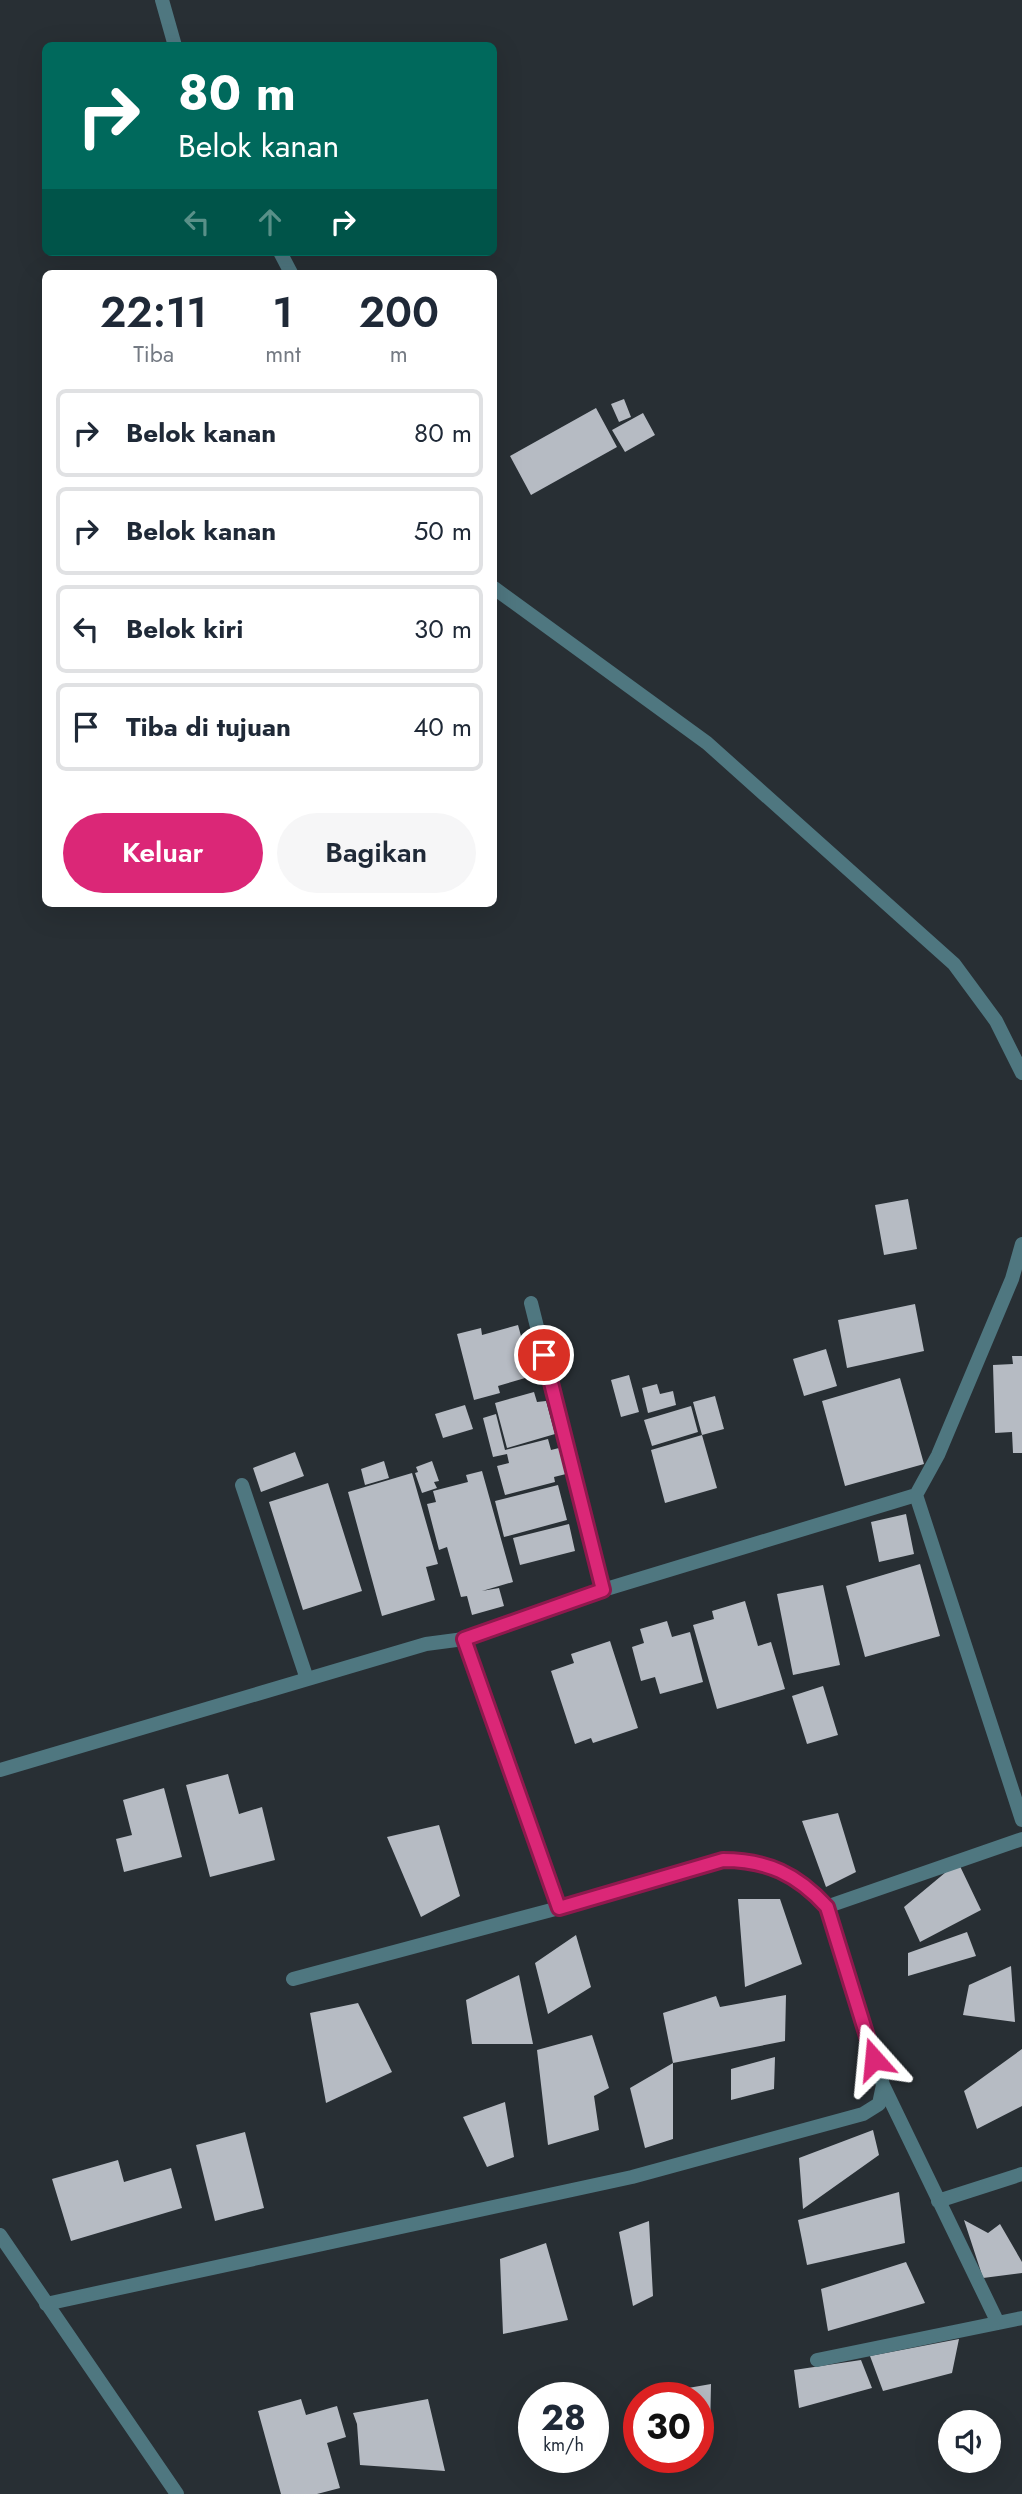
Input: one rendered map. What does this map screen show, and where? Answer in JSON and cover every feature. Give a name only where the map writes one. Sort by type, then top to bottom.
[{"type":"street","points":[[162,0],[174,42]]},
{"type":"street","points":[[497,590],[707,743],[954,964],[996,1021],[1022,1073]]},
{"type":"street","points":[[0,1770],[426,1644],[464,1639],[603,1590],[916,1494],[943,1442],[1012,1279],[1022,1244]]},
{"type":"street","points":[[531,1303],[603,1590]]},
{"type":"street","points":[[242,1485],[307,1679]]},
{"type":"street","points":[[916,1494],[1017,1793],[1022,1820]]},
{"type":"street","points":[[464,1639],[559,1908]]},
{"type":"street","points":[[827,1907],[1022,1839]]},
{"type":"street","points":[[293,1979],[559,1908],[723,1860],[745,1860],[783,1870],[812,1891],[827,1907],[883,2085],[998,2323]]},
{"type":"street","points":[[46,2304],[632,2177],[863,2114],[879,2104],[883,2085]]},
{"type":"street","points":[[938,2201],[1022,2174]]},
{"type":"street","points":[[0,2235],[177,2494]]},
{"type":"street","points":[[817,2360],[1022,2318]]},
{"type":"building","points":[[624,399],[631,417],[619,422],[611,404]]},
{"type":"building","points":[[596,408],[617,447],[531,495],[510,456]]},
{"type":"building","points":[[643,413],[655,435],[625,452],[612,430]]},
{"type":"building","points":[[908,1199],[917,1249],[884,1255],[875,1205]]},
{"type":"building","points":[[915,1304],[924,1351],[847,1368],[838,1320]]},
{"type":"building","points":[[518,1325],[532,1376],[498,1386],[500,1393],[474,1400],[457,1334],[481,1328],[482,1335]]},
{"type":"building","points":[[826,1349],[837,1386],[804,1396],[793,1359]]},
{"type":"building","points":[[1012,1356],[1022,1356],[1022,1453],[1013,1453],[1012,1432],[995,1433],[993,1365],[1013,1364]]},
{"type":"building","points":[[629,1375],[639,1412],[621,1417],[611,1380]]},
{"type":"building","points":[[900,1378],[924,1464],[845,1486],[822,1401]]},
{"type":"building","points":[[657,1384],[660,1394],[673,1391],[676,1405],[648,1413],[642,1388]]},
{"type":"building","points":[[534,1392],[537,1402],[546,1401],[555,1434],[507,1448],[495,1403]]},
{"type":"building","points":[[715,1396],[724,1429],[702,1435],[693,1402]]},
{"type":"building","points":[[465,1405],[473,1429],[443,1438],[435,1414]]},
{"type":"building","points":[[691,1406],[698,1432],[652,1446],[644,1420]]},
{"type":"building","points":[[496,1414],[505,1450],[548,1439],[551,1450],[559,1448],[566,1474],[554,1477],[555,1482],[505,1495],[497,1466],[509,1463],[507,1454],[493,1457],[483,1418]]},
{"type":"building","points":[[702,1435],[717,1488],[665,1503],[651,1450]]},
{"type":"building","points":[[295,1452],[304,1476],[261,1492],[253,1468]]},
{"type":"building","points":[[384,1461],[389,1478],[365,1485],[361,1469]]},
{"type":"building","points":[[432,1461],[439,1481],[434,1482],[437,1488],[422,1493],[415,1473],[418,1472],[416,1467]]},
{"type":"building","points":[[482,1471],[513,1582],[482,1591],[499,1588],[504,1606],[472,1615],[467,1596],[461,1597],[447,1547],[439,1550],[427,1504],[436,1502],[433,1491],[468,1482],[466,1475]]},
{"type":"building","points":[[412,1473],[438,1564],[426,1567],[435,1600],[382,1616],[348,1492]]},
{"type":"building","points":[[328,1483],[362,1591],[303,1610],[269,1502]]},
{"type":"building","points":[[558,1485],[567,1520],[504,1537],[495,1501]]},
{"type":"building","points":[[906,1514],[914,1554],[879,1562],[871,1522]]},
{"type":"building","points":[[569,1524],[575,1551],[520,1565],[513,1538]]},
{"type":"building","points":[[920,1564],[940,1636],[865,1657],[846,1586]]},
{"type":"building","points":[[823,1585],[840,1665],[793,1675],[777,1594]]},
{"type":"building","points":[[745,1601],[758,1646],[771,1642],[785,1689],[717,1709],[693,1625],[714,1619],[712,1611]]},
{"type":"building","points":[[667,1621],[672,1637],[690,1632],[703,1682],[660,1694],[655,1677],[641,1681],[632,1647],[644,1643],[640,1629]]},
{"type":"building","points":[[610,1641],[638,1728],[593,1743],[591,1738],[575,1744],[551,1671],[574,1663],[571,1654]]},
{"type":"building","points":[[823,1686],[838,1735],[807,1744],[792,1696]]},
{"type":"building","points":[[228,1774],[239,1814],[262,1807],[275,1860],[210,1877],[186,1785]]},
{"type":"building","points":[[164,1788],[182,1857],[124,1872],[116,1839],[132,1835],[123,1800]]},
{"type":"building","points":[[838,1813],[856,1872],[826,1887],[802,1821]]},
{"type":"building","points":[[439,1825],[460,1896],[421,1917],[387,1837]]},
{"type":"building","points":[[958,1862],[981,1910],[920,1942],[904,1907]]},
{"type":"building","points":[[738,1899],[780,1899],[802,1964],[745,1987]]},
{"type":"building","points":[[967,1932],[976,1956],[908,1976],[908,1953]]},
{"type":"building","points":[[576,1935],[591,1987],[548,2014],[535,1963]]},
{"type":"building","points":[[1011,1966],[1015,2022],[963,2015],[969,1985]]},
{"type":"building","points":[[519,1975],[533,2044],[472,2044],[466,2000]]},
{"type":"building","points":[[786,1995],[785,2041],[673,2063],[663,2013],[716,1996],[720,2007]]},
{"type":"building","points":[[358,2003],[392,2072],[326,2103],[310,2013]]},
{"type":"building","points":[[592,2035],[609,2088],[594,2096],[599,2130],[548,2145],[537,2050]]},
{"type":"building","points":[[1022,2049],[1022,2106],[977,2129],[964,2091]]},
{"type":"building","points":[[775,2057],[774,2089],[731,2100],[731,2069]]},
{"type":"building","points":[[673,2063],[673,2139],[645,2148],[630,2088]]},
{"type":"building","points":[[505,2102],[514,2157],[487,2167],[463,2117]]},
{"type":"building","points":[[873,2130],[879,2155],[803,2209],[799,2158]]},
{"type":"building","points":[[245,2132],[264,2208],[215,2221],[196,2145]]},
{"type":"building","points":[[118,2160],[124,2182],[171,2168],[182,2208],[71,2241],[52,2179]]},
{"type":"building","points":[[899,2192],[905,2243],[807,2265],[798,2220]]},
{"type":"building","points":[[964,2220],[988,2233],[1000,2224],[1022,2262],[1022,2273],[983,2278]]},
{"type":"building","points":[[649,2221],[653,2296],[633,2306],[619,2232]]},
{"type":"building","points":[[546,2243],[568,2320],[503,2334],[500,2259]]},
{"type":"building","points":[[906,2262],[925,2303],[828,2331],[821,2289]]},
{"type":"building","points":[[959,2339],[952,2373],[883,2391],[870,2356]]},
{"type":"building","points":[[861,2360],[872,2388],[799,2408],[794,2370]]},
{"type":"building","points":[[301,2399],[306,2415],[337,2406],[346,2437],[327,2443],[340,2488],[317,2494],[281,2494],[258,2411]]},
{"type":"building","points":[[428,2399],[445,2471],[360,2465],[357,2424],[353,2413]]},
{"type":"route","points":[[544,1355],[603,1590],[464,1639],[559,1908],[723,1860],[745,1860],[783,1870],[812,1891],[827,1907],[874,2059]]}]
